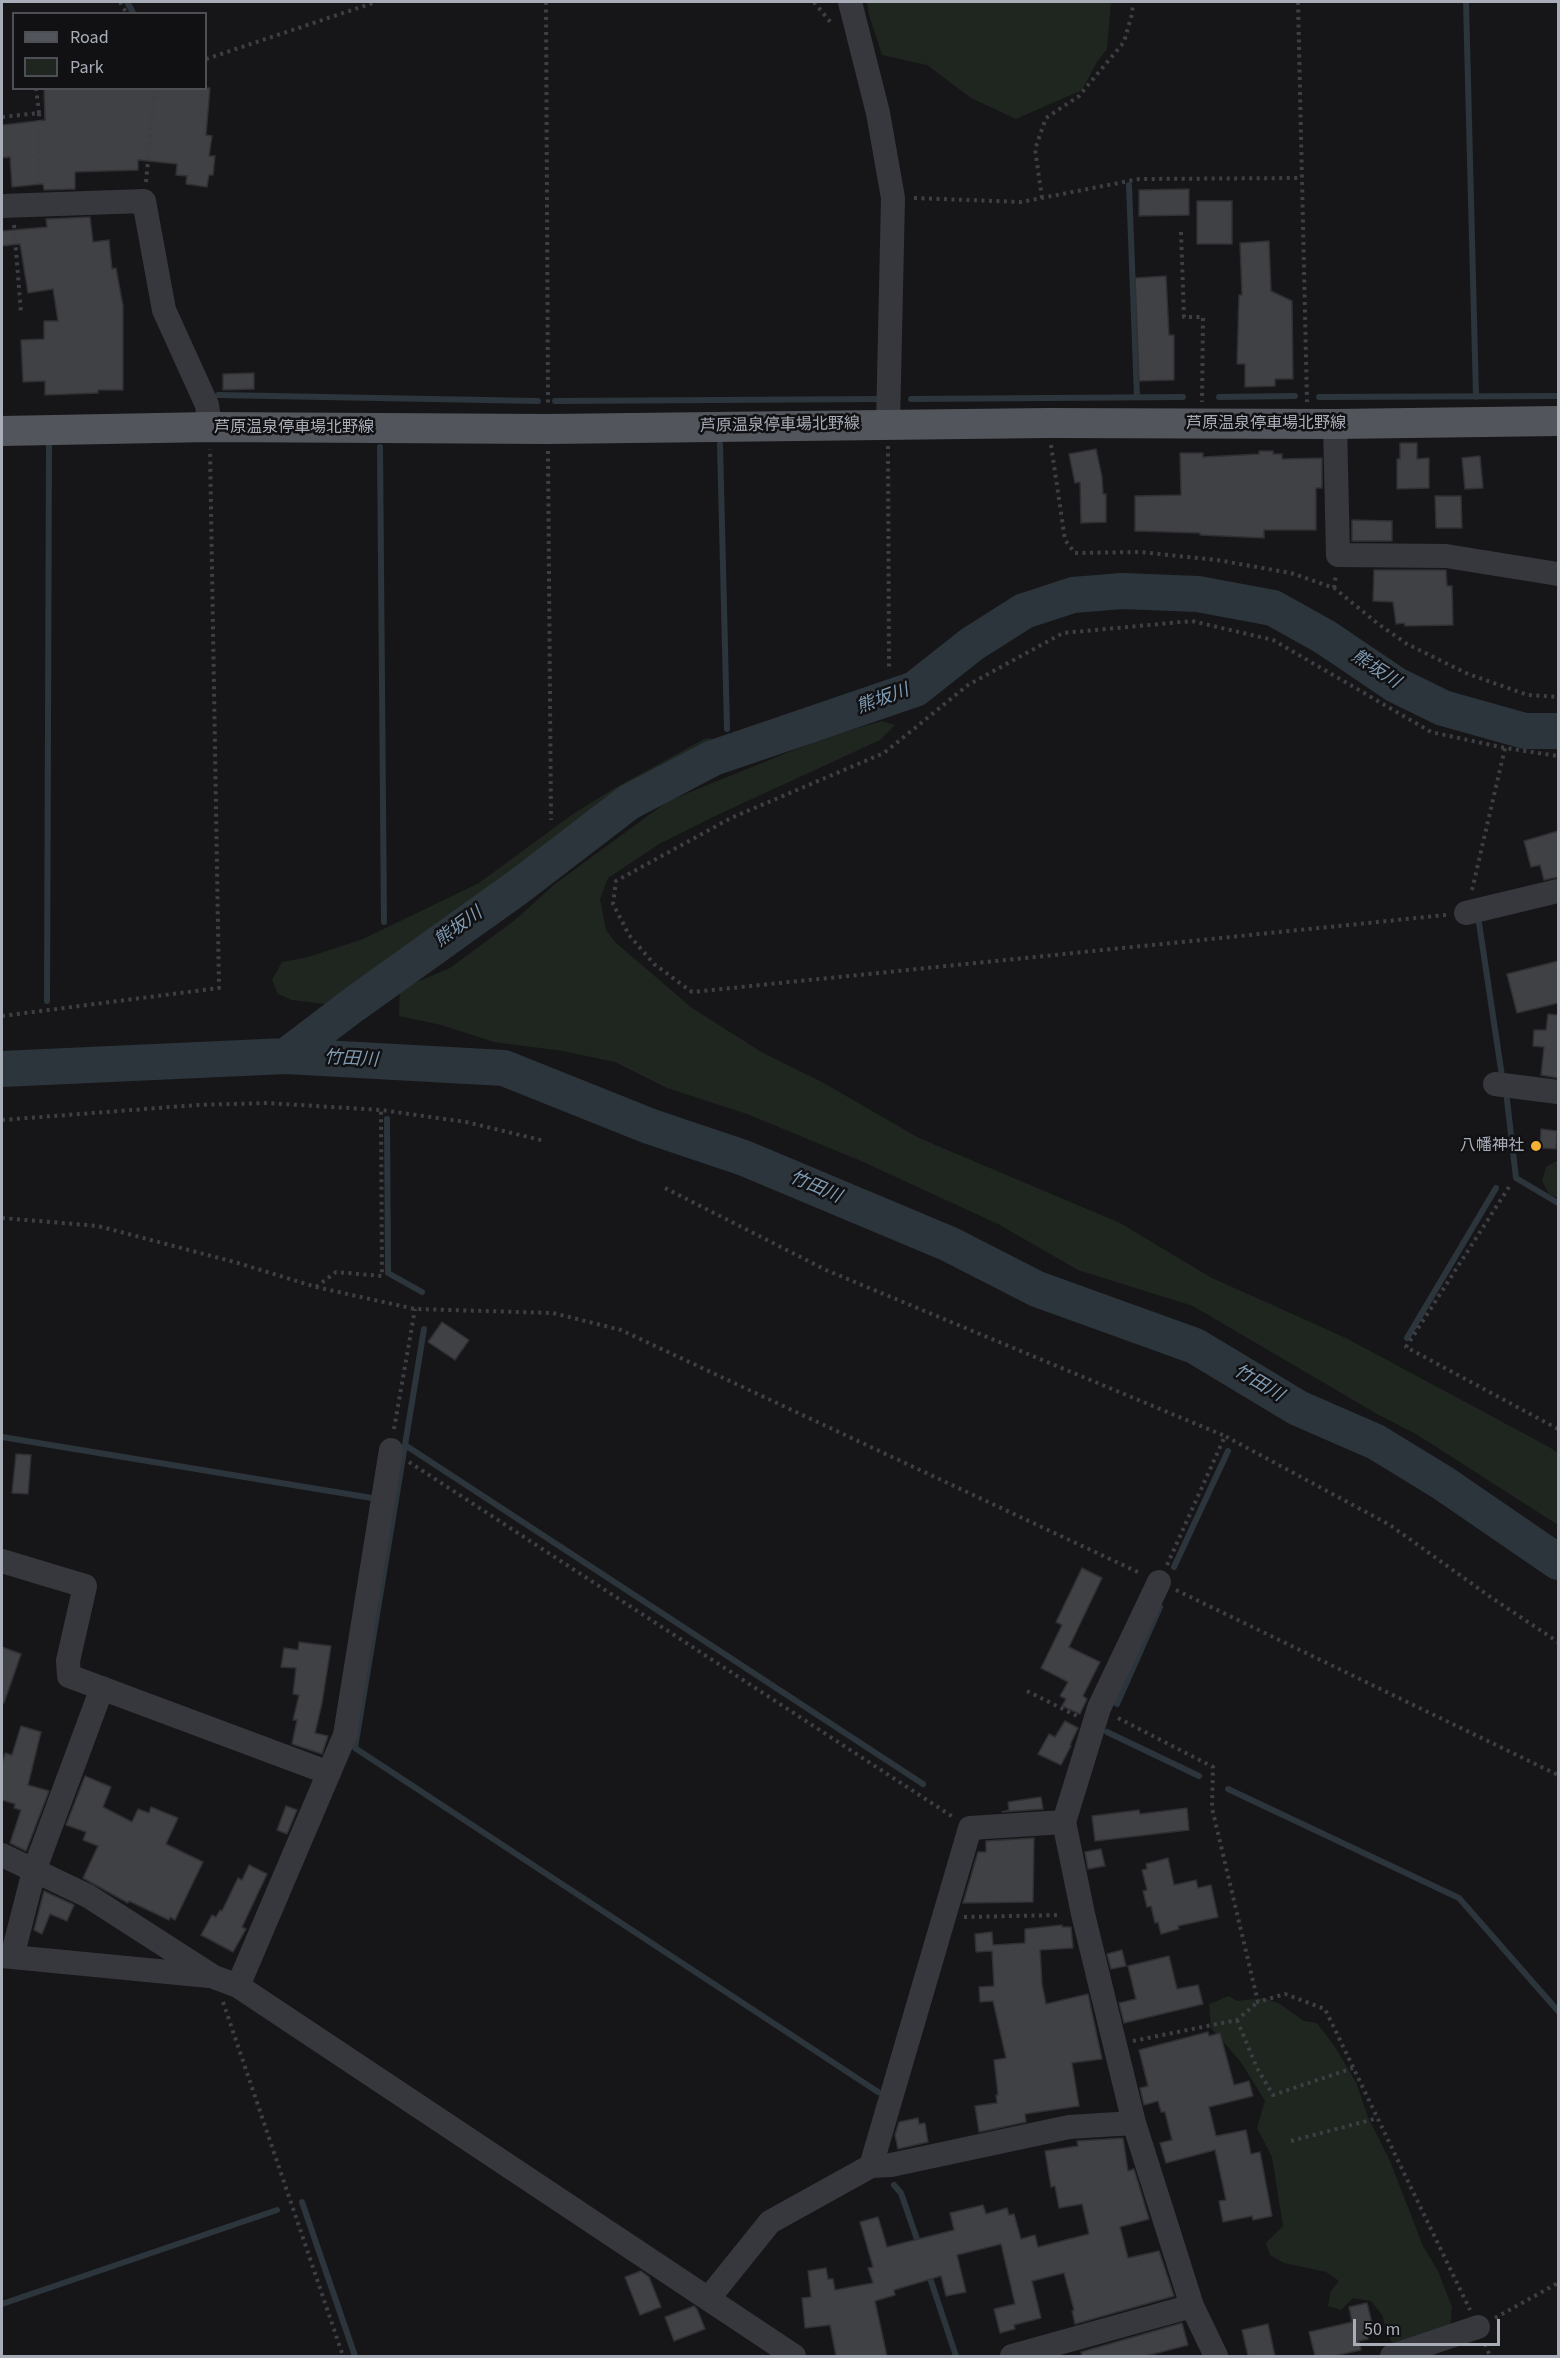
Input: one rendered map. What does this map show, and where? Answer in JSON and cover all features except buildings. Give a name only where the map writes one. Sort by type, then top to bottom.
[{"type":"main road","name":"芦原温泉停車場北野線","points":[[2,431],[210,427],[548,429],[1048,423],[1321,424],[1558,421]]},
{"type":"street","points":[[850,2],[878,113],[893,198],[888,425]]},
{"type":"street","points":[[7,206],[144,201],[164,310],[207,405],[210,427]]},
{"type":"street","points":[[1321,424],[1338,555],[1446,556],[1558,574]]},
{"type":"street","points":[[1466,913],[1558,891]]},
{"type":"street","points":[[1495,1084],[1558,1092]]},
{"type":"street","points":[[238,1986],[345,1735],[391,1450]]},
{"type":"street","points":[[2,1560],[85,1586],[68,1661],[69,1676],[329,1773]]},
{"type":"street","points":[[1159,1582],[1096,1716],[1064,1822],[1083,1914],[1134,2123],[1192,2306],[1216,2356]]},
{"type":"street","points":[[102,1688],[34,1870],[7,1956],[214,1977]]},
{"type":"street","points":[[871,2166],[970,1828],[1064,1822]]},
{"type":"street","points":[[2,1855],[88,1896],[214,1977],[238,1986],[794,2356]]},
{"type":"street","points":[[708,2299],[770,2222],[871,2166],[891,2165],[1069,2127],[1134,2123]]},
{"type":"street","points":[[1012,2356],[1192,2306]]},
{"type":"street","points":[[1392,2356],[1478,2327]]},
{"type":"path","points":[[207,59],[376,2]]},
{"type":"path","points":[[1042,198],[1035,149],[1046,118],[1079,96],[1124,42],[1133,2]]},
{"type":"path","points":[[1298,2],[1300,178],[1321,424]]},
{"type":"path","points":[[36,90],[39,113],[39,205]]},
{"type":"path","points":[[144,201],[155,90]]},
{"type":"path","points":[[2,117],[39,113]]},
{"type":"path","points":[[893,198],[1021,202],[1139,178],[1300,178]]},
{"type":"path","points":[[7,206],[21,313]]},
{"type":"path","points":[[1181,232],[1184,317],[1203,317],[1202,423]]},
{"type":"path","points":[[1048,423],[1065,540],[1075,553],[1140,552],[1217,560],[1291,573],[1334,588],[1407,644],[1468,674],[1528,695],[1558,698]]},
{"type":"path","points":[[888,425],[889,670]]},
{"type":"path","points":[[2,1016],[219,988],[210,427]]},
{"type":"path","points":[[1504,748],[1466,913],[692,992],[654,964],[628,935],[613,904],[616,881],[731,818],[884,753],[968,685],[1063,633],[1192,621],[1273,640],[1431,732],[1504,748],[1558,756]]},
{"type":"path","points":[[2,1120],[209,1104],[267,1103],[381,1110],[466,1122],[545,1140]]},
{"type":"path","points":[[316,1287],[336,1272],[382,1276],[381,1110]]},
{"type":"path","points":[[1509,1187],[1406,1347],[1558,1429]]},
{"type":"path","points":[[665,1188],[826,1270],[1225,1436],[1390,1525],[1558,1642]]},
{"type":"path","points":[[2,1218],[98,1226],[238,1263],[316,1287],[415,1309],[553,1313],[621,1330],[1159,1582],[1558,1774]]},
{"type":"path","points":[[415,1309],[391,1450],[970,1828]]},
{"type":"path","points":[[1159,1582],[1225,1436]]},
{"type":"path","points":[[1027,1691],[1096,1716],[1213,1767],[1212,1808],[1258,2002]]},
{"type":"path","points":[[942,1918],[1083,1914]]},
{"type":"path","points":[[214,1977],[343,2356]]},
{"type":"path","points":[[1115,2045],[1237,2020],[1258,2002],[1285,1995],[1325,2009],[1478,2327],[1558,2283]]},
{"type":"path","points":[[1237,2020],[1257,2068],[1273,2095],[1353,2068]]},
{"type":"path","points":[[1291,2141],[1378,2118]]},
{"type":"green space","points":[[867,2],[1111,2],[1107,49],[1082,90],[1016,119],[971,98],[927,65],[882,55]]},
{"type":"green space","points":[[882,721],[895,725],[880,740],[659,844],[608,878],[600,899],[606,930],[615,942],[692,1008],[763,1053],[822,1082],[919,1138],[1120,1223],[1212,1278],[1346,1338],[1549,1447],[1558,1453],[1558,1525],[1416,1434],[1377,1414],[1193,1306],[1078,1270],[998,1224],[861,1161],[747,1114],[667,1088],[615,1062],[563,1051],[494,1042],[441,1025],[399,1016],[400,989],[450,968],[515,920],[555,884],[668,801],[821,739]]},
{"type":"green space","points":[[706,738],[723,740],[720,747],[703,759],[655,779],[590,820],[477,905],[415,945],[350,996],[332,1005],[292,1000],[278,994],[272,980],[282,962],[308,957],[363,939],[479,883],[573,814],[613,789]]},
{"type":"green space","points":[[1558,1160],[1558,1198],[1549,1194],[1542,1181],[1546,1167]]},
{"type":"green space","points":[[1229,1996],[1237,2001],[1264,1998],[1280,2004],[1304,2021],[1317,2023],[1335,2047],[1356,2082],[1368,2117],[1390,2161],[1423,2246],[1438,2271],[1452,2307],[1450,2328],[1398,2348],[1392,2343],[1385,2328],[1383,2316],[1371,2301],[1353,2298],[1341,2310],[1328,2306],[1331,2291],[1339,2281],[1326,2272],[1284,2263],[1270,2255],[1266,2243],[1283,2226],[1272,2157],[1257,2128],[1265,2101],[1240,2061],[1211,2028],[1209,2004]]},
{"type":"waterway","points":[[127,2],[133,12]]},
{"type":"waterway","points":[[1466,2],[1476,397]]},
{"type":"waterway","points":[[1129,185],[1137,397]]},
{"type":"waterway","points":[[218,395],[538,401]]},
{"type":"waterway","points":[[1219,397],[1295,396]]},
{"type":"waterway","points":[[1319,397],[1558,396]]},
{"type":"waterway","points":[[911,399],[1183,397]]},
{"type":"waterway","points":[[555,401],[880,399]]},
{"type":"waterway","points":[[720,444],[727,729]]},
{"type":"waterway","points":[[47,1001],[49,446]]},
{"type":"waterway","points":[[380,447],[384,922]]},
{"type":"waterway","name":"熊坂川","points":[[286,1056],[518,887],[629,802],[713,758],[915,689],[972,644],[1024,611],[1073,595],[1122,591],[1198,594],[1273,608],[1325,637],[1396,685],[1443,708],[1525,731],[1558,731]]},
{"type":"waterway","points":[[1479,923],[1502,1076]]},
{"type":"waterway","name":"竹田川","points":[[2,1069],[286,1056],[504,1068],[649,1126],[744,1158],[949,1244],[1037,1289],[1195,1346],[1298,1408],[1376,1442],[1443,1483],[1558,1562]]},
{"type":"waterway","points":[[1506,1091],[1516,1178],[1558,1203]]},
{"type":"waterway","points":[[387,1119],[388,1273],[422,1292]]},
{"type":"waterway","points":[[1407,1338],[1496,1188]]},
{"type":"waterway","points":[[424,1329],[405,1445],[923,1784]]},
{"type":"waterway","points":[[2,1437],[372,1498]]},
{"type":"waterway","points":[[405,1445],[355,1748],[878,2092]]},
{"type":"waterway","points":[[1174,1567],[1228,1451]]},
{"type":"waterway","points":[[1117,1704],[1160,1607]]},
{"type":"waterway","points":[[1107,1732],[1199,1776]]},
{"type":"waterway","points":[[1228,1789],[1459,1898],[1558,2011]]},
{"type":"waterway","points":[[894,2185],[901,2193],[919,2245]]},
{"type":"waterway","points":[[302,2202],[355,2356]]},
{"type":"waterway","points":[[2,2304],[277,2210]]},
{"type":"waterway","points":[[928,2272],[956,2356]]},
{"type":"place","name":"八幡神社","points":[[1536,1146]]}]
